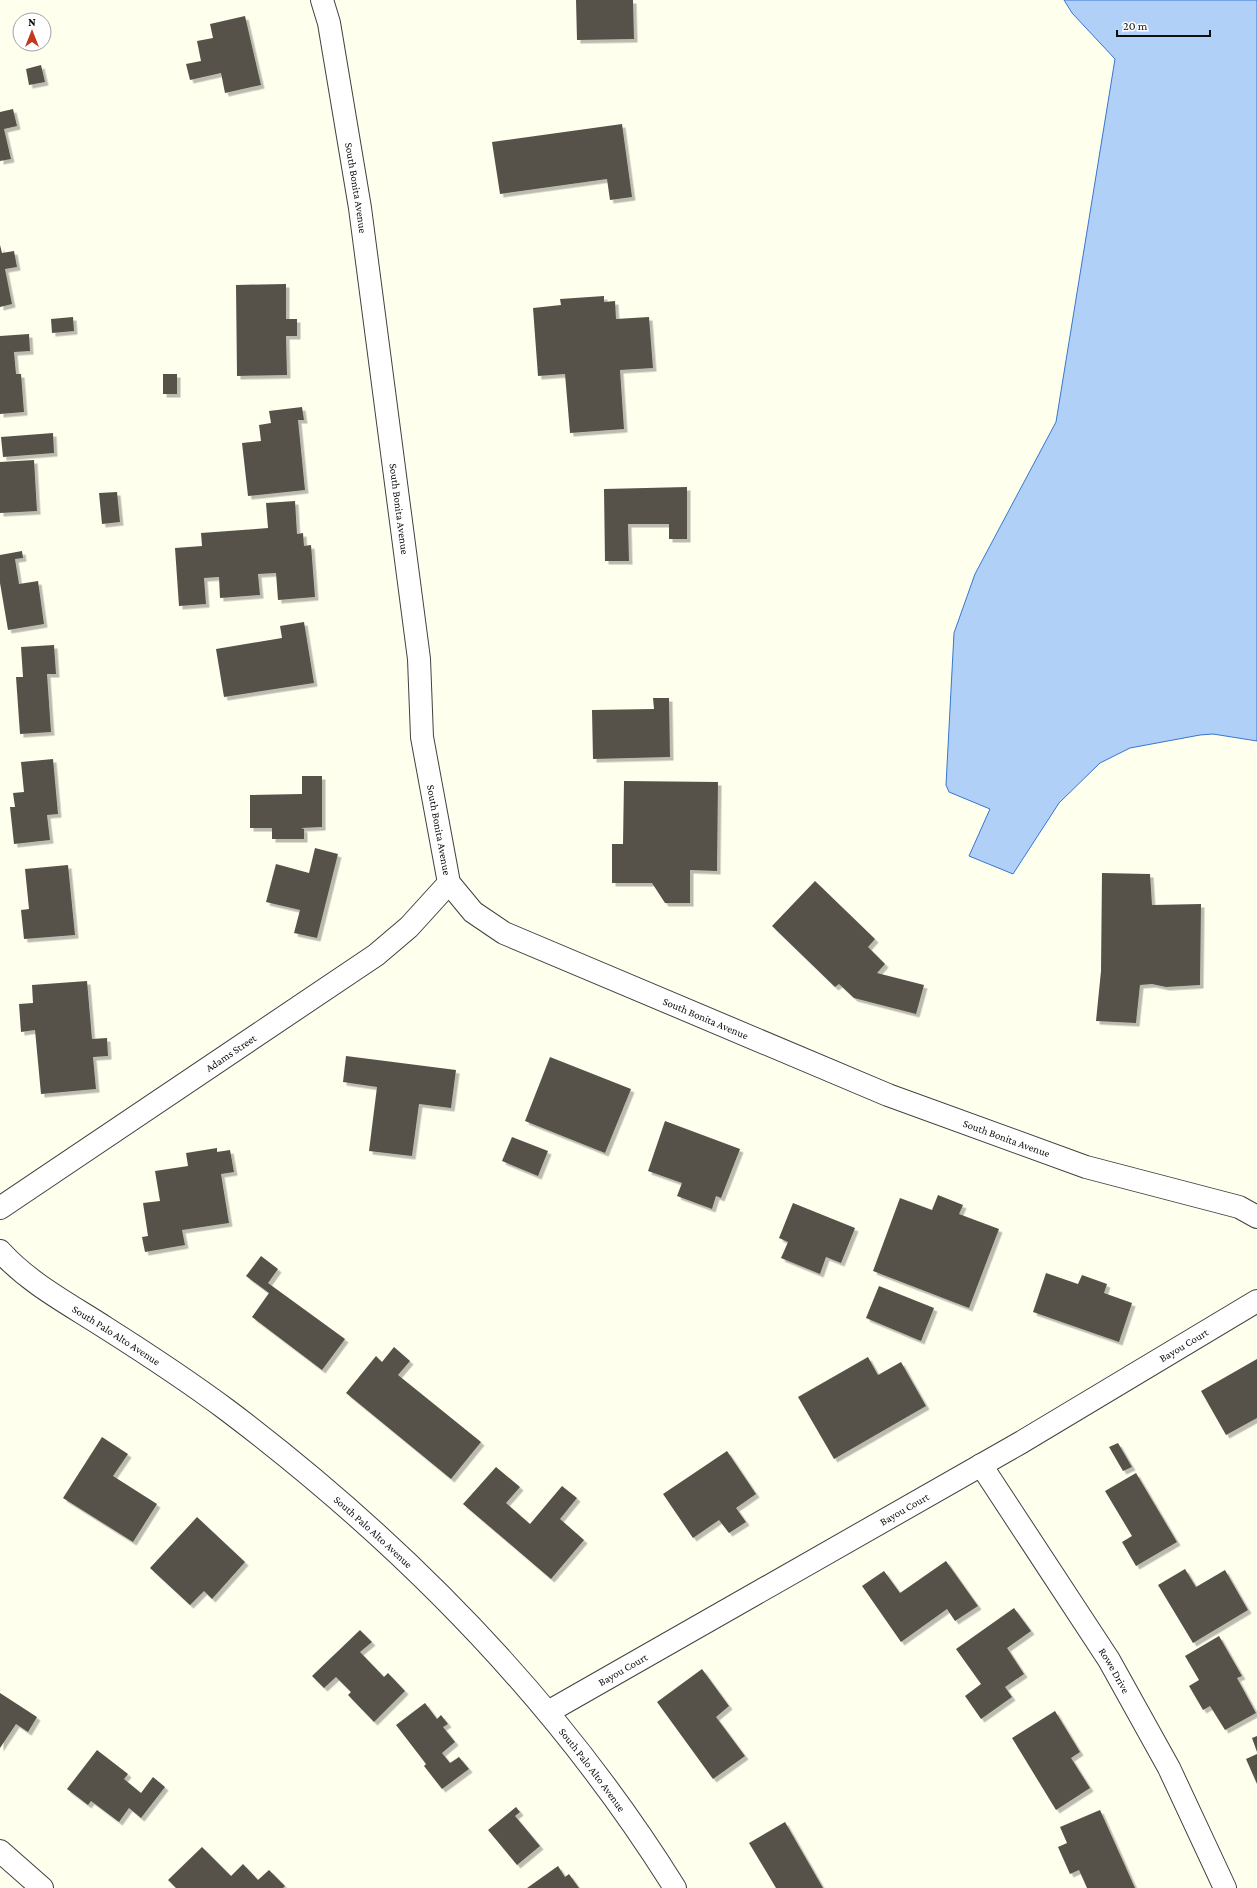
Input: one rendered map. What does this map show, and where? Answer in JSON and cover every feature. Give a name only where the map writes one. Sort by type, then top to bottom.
[{"type":"street","name":"South Bonita Avenue","points":[[322,0],[329,23],[360,208],[419,659],[422,737],[449,883],[473,912],[504,933],[881,1092],[1086,1167],[1239,1207],[1257,1217]]},
{"type":"street","name":"Adams Street","points":[[0,1208],[353,972],[409,927],[449,883]]},
{"type":"street","name":"South Palo Alto Avenue","points":[[0,1251],[30,1280],[108,1329],[214,1401],[329,1491],[397,1552],[470,1624],[501,1657],[548,1712],[645,1841],[675,1888]]},
{"type":"street","name":"Bayou Court","points":[[548,1712],[1058,1421],[1257,1301]]},
{"type":"street","name":"Rowe Drive","points":[[981,1465],[1109,1660],[1168,1768],[1225,1888]]},
{"type":"street","points":[[0,1851],[42,1888]]},
{"type":"water","points":[[1064,0],[1257,0],[1257,741],[1213,734],[1200,735],[1130,748],[1100,763],[1059,803],[1013,874],[969,856],[990,809],[949,792],[946,785],[954,633],[975,574],[1056,422],[1115,59],[1072,13]]},
{"type":"building","points":[[576,0],[633,0],[634,39],[577,40]]},
{"type":"building","points":[[245,16],[261,85],[225,93],[221,73],[190,80],[186,64],[201,61],[197,41],[213,38],[210,24]]},
{"type":"building","points":[[41,65],[45,82],[29,85],[26,69]]},
{"type":"building","points":[[13,109],[17,126],[4,129],[11,159],[0,161],[0,112]]},
{"type":"building","points":[[622,124],[632,197],[610,200],[607,179],[500,194],[492,142]]},
{"type":"building","points":[[0,245],[2,253],[14,251],[17,267],[5,269],[12,304],[0,307]]},
{"type":"building","points":[[286,284],[286,319],[297,319],[297,336],[286,336],[287,375],[237,376],[236,285]]},
{"type":"building","points":[[604,296],[604,302],[615,301],[616,319],[649,317],[653,368],[620,370],[624,429],[570,433],[565,374],[538,376],[533,308],[561,305],[560,299]]},
{"type":"building","points":[[73,317],[74,331],[52,333],[51,319]]},
{"type":"building","points":[[29,334],[30,351],[14,352],[16,374],[21,374],[24,412],[0,414],[0,336]]},
{"type":"building","points":[[163,374],[177,374],[177,394],[163,394]]},
{"type":"building","points":[[302,407],[304,420],[298,420],[305,490],[248,496],[242,443],[261,441],[259,425],[271,423],[269,411]]},
{"type":"building","points":[[53,433],[54,453],[3,457],[1,437]]},
{"type":"building","points":[[34,460],[37,511],[0,513],[0,462]]},
{"type":"building","points":[[687,487],[687,539],[669,539],[669,524],[628,524],[629,561],[605,561],[604,489]]},
{"type":"building","points":[[117,492],[120,522],[102,524],[99,493]]},
{"type":"building","points":[[295,501],[297,534],[303,533],[304,546],[311,545],[315,597],[278,600],[276,573],[258,574],[260,595],[220,598],[219,577],[204,578],[206,604],[179,606],[175,548],[202,546],[201,533],[268,528],[266,503]]},
{"type":"building","points":[[22,551],[23,558],[15,559],[19,584],[38,581],[44,624],[8,630],[0,583],[0,555]]},
{"type":"building","points":[[304,622],[314,683],[224,697],[216,649],[282,638],[280,626]]},
{"type":"building","points":[[54,645],[56,674],[47,674],[51,732],[20,734],[16,677],[23,677],[21,647]]},
{"type":"building","points":[[653,698],[669,698],[670,757],[593,759],[592,710],[654,709]]},
{"type":"building","points":[[53,759],[58,814],[47,815],[50,840],[14,844],[10,807],[15,807],[13,793],[24,792],[21,762]]},
{"type":"building","points":[[302,776],[322,776],[322,827],[301,828],[304,829],[304,839],[272,839],[272,828],[250,828],[250,795],[302,794]]},
{"type":"building","points":[[624,781],[718,782],[717,871],[690,870],[690,903],[665,903],[652,883],[612,883],[612,844],[623,844]]},
{"type":"building","points":[[315,848],[338,854],[317,938],[294,933],[300,910],[266,902],[276,864],[309,873]]},
{"type":"building","points":[[68,865],[75,935],[24,939],[21,910],[29,909],[25,869]]},
{"type":"building","points":[[1102,873],[1150,874],[1152,905],[1201,904],[1200,985],[1166,987],[1152,984],[1140,985],[1136,1023],[1096,1021],[1101,971]]},
{"type":"building","points":[[815,881],[875,939],[868,947],[885,964],[877,973],[924,985],[916,1014],[854,998],[839,984],[835,987],[772,926]]},
{"type":"building","points":[[87,981],[92,1039],[107,1038],[108,1056],[93,1057],[96,1089],[41,1094],[35,1030],[21,1032],[19,1004],[33,1003],[32,985]]},
{"type":"building","points":[[346,1056],[456,1070],[451,1108],[419,1104],[412,1156],[369,1151],[377,1087],[343,1082]]},
{"type":"building","points":[[550,1057],[631,1089],[605,1153],[525,1121]]},
{"type":"building","points":[[665,1121],[740,1149],[721,1198],[716,1196],[712,1209],[677,1196],[682,1183],[648,1171]]},
{"type":"building","points":[[512,1137],[548,1151],[538,1176],[502,1161]]},
{"type":"building","points":[[217,1148],[217,1152],[230,1150],[234,1172],[221,1174],[229,1223],[182,1230],[185,1245],[145,1252],[142,1237],[148,1236],[143,1203],[160,1201],[155,1171],[188,1166],[186,1153]]},
{"type":"building","points":[[938,1195],[963,1205],[959,1214],[999,1229],[969,1308],[873,1271],[900,1198],[932,1210]]},
{"type":"building","points":[[793,1203],[855,1228],[841,1263],[826,1257],[820,1274],[781,1258],[788,1242],[779,1238]]},
{"type":"building","points":[[261,1256],[278,1269],[268,1283],[345,1339],[322,1370],[252,1317],[269,1293],[246,1276]]},
{"type":"building","points":[[1046,1273],[1078,1284],[1082,1275],[1107,1284],[1104,1293],[1132,1303],[1119,1342],[1033,1312]]},
{"type":"building","points":[[879,1286],[934,1308],[921,1341],[866,1318]]},
{"type":"building","points":[[394,1347],[410,1361],[398,1375],[481,1442],[451,1479],[346,1393],[376,1356],[382,1362]]},
{"type":"building","points":[[868,1357],[878,1375],[901,1362],[926,1406],[834,1459],[798,1397]]},
{"type":"building","points":[[1257,1359],[1257,1418],[1226,1435],[1201,1391]]},
{"type":"building","points":[[102,1437],[128,1454],[113,1476],[157,1504],[133,1542],[63,1498]]},
{"type":"building","points":[[1118,1443],[1132,1467],[1123,1471],[1109,1447]]},
{"type":"building","points":[[727,1451],[756,1494],[736,1508],[746,1522],[729,1533],[719,1520],[693,1538],[663,1494]]},
{"type":"building","points":[[496,1467],[520,1487],[506,1503],[530,1524],[562,1486],[577,1498],[560,1519],[584,1540],[551,1579],[463,1504]]},
{"type":"building","points":[[1136,1473],[1177,1542],[1136,1566],[1122,1542],[1132,1536],[1105,1491]]},
{"type":"building","points":[[197,1517],[245,1562],[212,1599],[204,1591],[190,1605],[150,1568]]},
{"type":"building","points":[[946,1561],[978,1606],[955,1621],[947,1609],[901,1642],[862,1586],[884,1571],[900,1593]]},
{"type":"building","points":[[1185,1569],[1196,1587],[1225,1570],[1248,1610],[1193,1643],[1158,1585]]},
{"type":"building","points":[[1014,1608],[1031,1631],[1007,1648],[1024,1674],[1005,1687],[1012,1697],[981,1719],[965,1696],[981,1684],[956,1649]]},
{"type":"building","points":[[360,1630],[372,1642],[360,1652],[384,1677],[388,1673],[405,1691],[374,1722],[348,1695],[351,1692],[336,1677],[324,1688],[312,1676]]},
{"type":"building","points":[[1219,1636],[1242,1676],[1237,1678],[1256,1713],[1225,1730],[1210,1706],[1203,1710],[1189,1686],[1199,1680],[1185,1656]]},
{"type":"building","points":[[702,1669],[729,1706],[716,1717],[745,1756],[713,1779],[657,1702]]},
{"type":"building","points":[[0,1693],[37,1717],[28,1732],[16,1724],[0,1748]]},
{"type":"building","points":[[425,1703],[437,1719],[441,1715],[448,1724],[443,1727],[455,1742],[442,1753],[450,1763],[459,1757],[469,1769],[442,1789],[424,1766],[426,1764],[396,1725]]},
{"type":"building","points":[[1055,1711],[1080,1752],[1071,1758],[1090,1788],[1056,1810],[1012,1738]]},
{"type":"building","points":[[1257,1736],[1257,1752],[1252,1738]]},
{"type":"building","points":[[97,1750],[128,1774],[124,1779],[141,1793],[153,1777],[165,1787],[141,1818],[129,1808],[119,1822],[91,1801],[88,1805],[67,1789]]},
{"type":"building","points":[[1257,1754],[1257,1784],[1246,1759]]},
{"type":"building","points":[[516,1807],[520,1812],[515,1816],[540,1846],[517,1865],[488,1830]]},
{"type":"building","points":[[1100,1810],[1135,1888],[1087,1888],[1079,1870],[1070,1874],[1058,1847],[1067,1843],[1060,1827]]},
{"type":"building","points":[[785,1822],[823,1888],[776,1888],[749,1843]]},
{"type":"building","points":[[202,1847],[231,1876],[243,1864],[258,1880],[269,1870],[285,1886],[283,1888],[176,1888],[168,1880]]},
{"type":"building","points":[[558,1866],[565,1877],[569,1874],[579,1888],[527,1888]]}]
